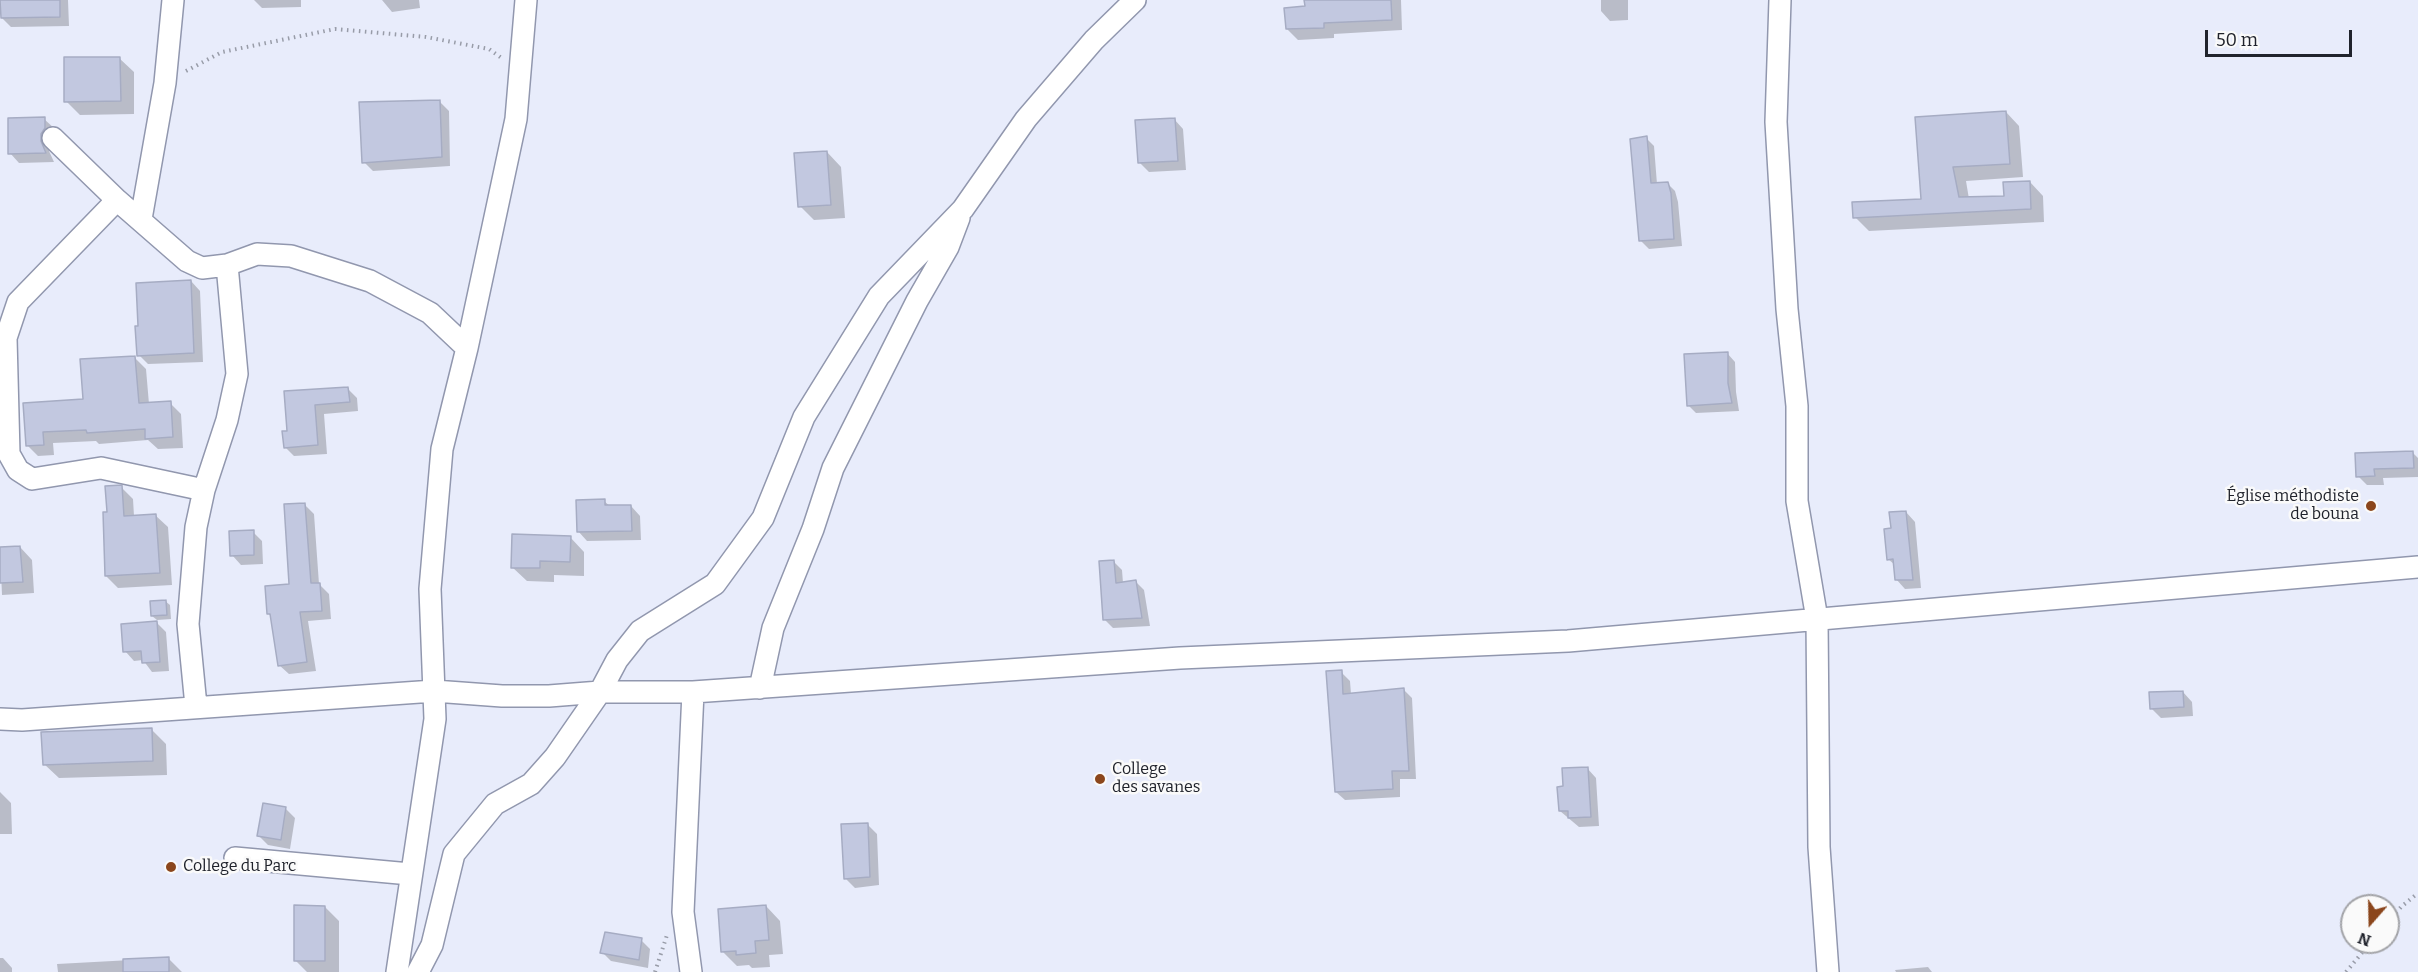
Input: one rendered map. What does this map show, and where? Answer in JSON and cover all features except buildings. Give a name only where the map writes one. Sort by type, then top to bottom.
[{"type":"street","points":[[141,219],[165,83],[172,0]]},
{"type":"street","points":[[397,972],[435,719],[430,589],[442,449],[467,348],[516,119],[526,0]]},
{"type":"street","points":[[417,972],[432,945],[454,854],[495,804],[531,784],[555,757],[600,692],[617,660],[640,631],[715,584],[763,518],[804,417],[879,296],[963,209],[1026,119],[1094,40],[1135,0]]},
{"type":"street","points":[[1780,0],[1776,122],[1787,309],[1797,406],[1797,501],[1817,619],[1819,847],[1828,972]]},
{"type":"street","points":[[53,138],[117,200],[187,261],[202,268],[227,265],[257,254],[291,256],[370,281],[430,313],[467,348]]},
{"type":"street","points":[[117,200],[18,302],[6,338],[9,454],[18,470],[32,478],[101,468],[204,490]]},
{"type":"street","points":[[760,688],[773,628],[813,529],[833,468],[917,301],[948,247],[963,209]]},
{"type":"street","points":[[196,706],[188,624],[196,527],[204,490],[227,420],[237,374],[227,265]]},
{"type":"street","points":[[0,719],[22,720],[434,691],[549,696],[600,692],[693,692],[1180,658],[1568,641],[2418,567]]},
{"type":"street","points":[[691,972],[682,912],[693,692]]},
{"type":"street","points":[[235,858],[410,874]]},
{"type":"path","points":[[165,83],[222,52],[335,29],[426,36],[489,49],[520,73]]},
{"type":"path","points":[[2400,908],[2418,893]]},
{"type":"path","points":[[2346,972],[2361,954]]},
{"type":"place","name":"Église méthodiste de bouna","points":[[2371,506]]},
{"type":"place","name":"College des savanes","points":[[1100,779]]},
{"type":"place","name":"College du Parc","points":[[171,867]]}]
